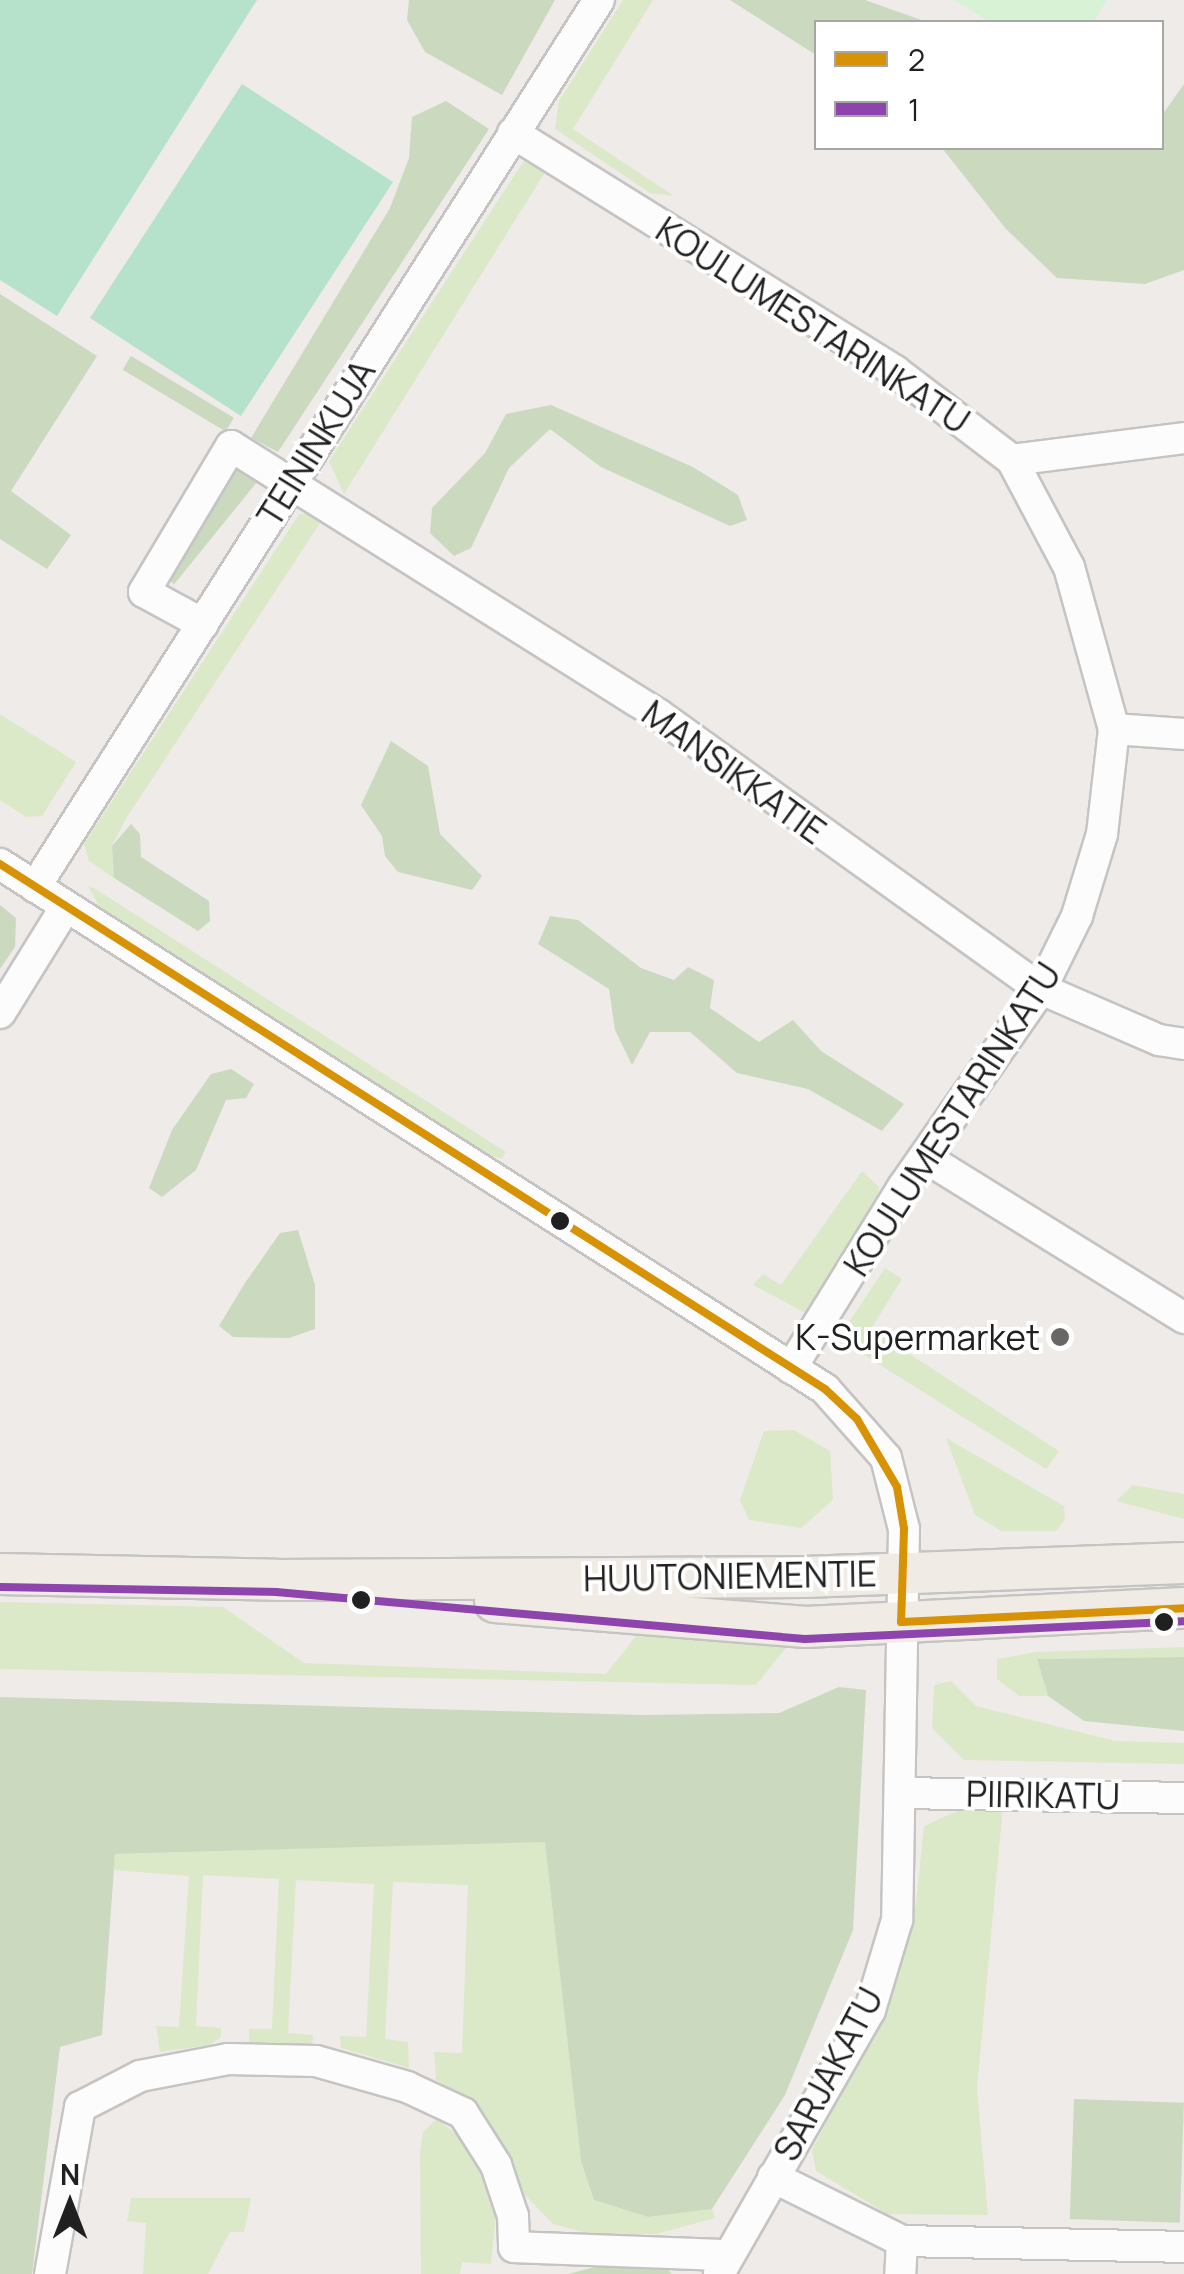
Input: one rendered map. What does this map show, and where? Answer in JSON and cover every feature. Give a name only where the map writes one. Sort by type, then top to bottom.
[{"type":"main road","name":"HUUTONIEMENTIE","points":[[0,1574],[277,1580],[905,1572],[1184,1563]]},
{"type":"main road","name":"HUUTONIEMENTIE","points":[[277,1580],[806,1627],[1184,1608]]},
{"type":"street","name":"TEININKUJA","points":[[35,886],[599,0]]},
{"type":"street","name":"KOULUMESTARINKATU","points":[[513,133],[895,371],[1012,460],[1070,566],[1114,729],[1102,834],[1077,916],[1042,989],[926,1158],[790,1368]]},
{"type":"street","points":[[1012,460],[1184,438]]},
{"type":"street","name":"MANSIKKATIE","points":[[203,624],[144,592],[232,446],[293,480],[659,715],[1042,989],[1159,1040],[1184,1044]]},
{"type":"street","points":[[1114,729],[1184,734]]},
{"type":"street","name":"SARJAKATU","points":[[0,864],[790,1368],[857,1419],[886,1458],[901,1509],[905,1572],[897,1920],[870,2010],[723,2265]]},
{"type":"street","points":[[0,1013],[65,908]]},
{"type":"street","points":[[926,1158],[1184,1318]]},
{"type":"street","name":"PIIRIKATU","points":[[901,1793],[1184,1798]]},
{"type":"street","points":[[50,2274],[80,2107],[140,2076],[228,2059],[316,2060],[408,2087],[464,2114],[496,2165],[513,2216],[514,2247],[723,2265]]},
{"type":"street","points":[[773,2177],[902,2241],[1184,2247]]},
{"type":"street","points":[[900,2274],[902,2241]]},
{"type":"green space","points":[[0,0],[257,0],[57,316],[0,280]]},
{"type":"green space","points":[[409,0],[555,0],[502,95],[425,52],[407,20]]},
{"type":"green space","points":[[623,0],[653,0],[573,129],[674,196],[650,193],[555,129],[559,101]]},
{"type":"green space","points":[[730,0],[865,0],[921,20],[814,20],[814,54]]},
{"type":"green space","points":[[954,0],[1107,0],[1094,20],[987,20]]},
{"type":"green space","points":[[242,84],[393,182],[241,416],[90,318]]},
{"type":"green space","points":[[1184,84],[1184,270],[1145,284],[1057,278],[1006,229],[944,150],[1164,150],[1164,112]]},
{"type":"green space","points":[[446,101],[489,129],[278,452],[251,438],[390,208],[409,158],[412,117]]},
{"type":"green space","points":[[540,160],[544,174],[344,494],[329,461],[523,162]]},
{"type":"green space","points":[[0,294],[97,356],[11,491],[71,535],[47,569],[0,539]]},
{"type":"green space","points":[[131,356],[234,418],[226,432],[123,370]]},
{"type":"green space","points":[[551,405],[693,467],[738,495],[747,520],[730,526],[601,467],[550,429],[509,468],[471,548],[454,556],[430,533],[432,508],[485,453],[506,414]]},
{"type":"green space","points":[[240,460],[261,477],[174,584],[153,567]]},
{"type":"green space","points":[[299,514],[326,514],[127,817],[112,846],[114,878],[89,861],[84,844]]},
{"type":"green space","points":[[0,714],[76,762],[42,816],[26,817],[0,800]]},
{"type":"green space","points":[[391,741],[428,766],[440,834],[482,876],[472,890],[398,872],[385,856],[382,836],[361,805]]},
{"type":"green space","points":[[131,824],[140,834],[141,857],[209,901],[210,921],[198,931],[114,878],[112,846]]},
{"type":"green space","points":[[88,886],[506,1152],[502,1159],[480,1152],[99,906]]},
{"type":"green space","points":[[0,905],[16,918],[15,947],[0,969]]},
{"type":"green space","points":[[550,916],[578,920],[641,968],[674,980],[688,967],[714,980],[710,1008],[759,1042],[793,1020],[821,1051],[904,1104],[882,1131],[808,1089],[737,1073],[690,1032],[650,1032],[632,1065],[615,1030],[609,989],[538,944]]},
{"type":"green space","points":[[231,1069],[254,1084],[246,1098],[226,1100],[196,1170],[162,1197],[149,1188],[172,1130],[211,1074]]},
{"type":"green space","points":[[862,1171],[879,1187],[874,1213],[807,1314],[753,1285],[763,1274],[781,1285]]},
{"type":"green space","points":[[298,1230],[315,1285],[315,1329],[289,1338],[233,1337],[219,1326],[245,1283],[280,1233]]},
{"type":"green space","points":[[885,1268],[902,1279],[871,1329],[1059,1451],[1046,1469],[845,1343],[843,1331]]},
{"type":"green space","points":[[794,1430],[830,1451],[833,1500],[801,1528],[749,1520],[740,1500],[764,1431]]},
{"type":"green space","points":[[946,1438],[1064,1506],[1065,1519],[1056,1531],[1001,1531],[975,1515]]},
{"type":"green space","points":[[1133,1485],[1184,1494],[1184,1519],[1116,1501]]},
{"type":"green space","points":[[0,1602],[223,1607],[304,1663],[606,1674],[641,1630],[794,1638],[756,1685],[0,1669]]},
{"type":"green space","points":[[1184,1647],[1184,1657],[1037,1659],[1048,1696],[1019,1696],[997,1679],[997,1659],[1036,1652]]},
{"type":"green space","points":[[1184,1657],[1184,1731],[1084,1721],[1048,1696],[1037,1659]]},
{"type":"green space","points":[[951,1681],[976,1706],[1115,1741],[1184,1743],[1184,1764],[964,1760],[932,1728],[934,1685]]},
{"type":"green space","points":[[839,1687],[866,1690],[853,1930],[785,2095],[712,2209],[648,2217],[594,2200],[581,2161],[545,1842],[115,1854],[102,2035],[60,2047],[32,2274],[0,2274],[0,1697],[643,1715],[779,1713]]},
{"type":"green space","points":[[979,1801],[1003,1805],[977,2089],[988,2215],[887,2214],[816,2171],[812,2150],[891,1999],[916,1903],[924,1826]]},
{"type":"green space","points":[[546,1841],[581,2161],[594,2200],[648,2217],[712,2209],[715,2218],[656,2234],[591,2234],[553,2224],[522,2192],[476,2105],[436,2080],[434,2052],[462,2053],[468,1885],[393,1882],[385,2039],[408,2042],[409,2068],[341,2048],[340,2036],[366,2037],[374,1884],[296,1880],[288,2033],[313,2035],[312,2047],[249,2042],[249,2029],[272,2029],[279,1879],[203,1875],[196,2026],[221,2028],[221,2037],[210,2045],[160,2052],[156,2026],[179,2027],[189,1876],[113,1870],[115,1854]]},
{"type":"green space","points":[[1074,2099],[1184,2103],[1180,2223],[1070,2219]]},
{"type":"green space","points":[[437,2119],[461,2138],[487,2177],[496,2216],[491,2264],[462,2262],[460,2274],[421,2274],[420,2153],[423,2132]]},
{"type":"green space","points":[[131,2198],[251,2198],[244,2232],[230,2232],[208,2274],[143,2274],[146,2223],[127,2221]]},
{"type":"green space","points":[[599,2266],[665,2266],[672,2274],[568,2274]]},
{"type":"transit line","name":"2","points":[[0,864],[825,1389],[857,1419],[897,1487],[904,1529],[901,1622],[1184,1608]]},
{"type":"transit line","name":"1","points":[[0,1587],[276,1592],[805,1639],[1184,1621]]},
{"type":"place","name":"K-Supermarket","points":[[1060,1337]]}]
